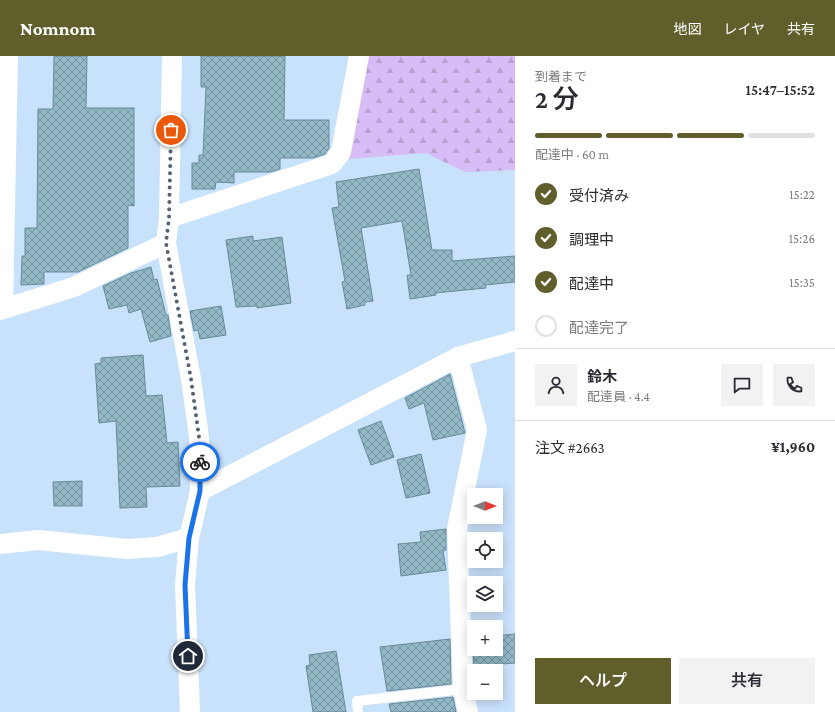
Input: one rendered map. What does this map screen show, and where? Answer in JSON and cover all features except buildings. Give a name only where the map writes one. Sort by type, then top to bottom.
[{"type":"street","points":[[8,56],[2,310],[74,287],[166,243]]},
{"type":"street","points":[[172,56],[169,218],[166,243],[191,379],[199,437],[200,491],[189,538],[185,585],[190,712]]},
{"type":"street","points":[[169,218],[332,164],[341,152],[359,56]]},
{"type":"street","points":[[200,491],[458,357],[515,341]]},
{"type":"street","points":[[458,357],[477,430],[457,529],[463,689],[468,712]]},
{"type":"street","points":[[0,544],[38,540],[127,549],[158,547],[189,538]]},
{"type":"lane","points":[[358,712],[357,701],[463,689]]},
{"type":"green space","points":[[368,56],[515,56],[515,170],[465,172],[426,153],[347,159]]},
{"type":"way so far","points":[[171,130],[169,218],[166,243],[191,379],[199,437],[200,462]]},
{"type":"route","points":[[188,656],[185,585],[189,538],[200,491],[200,462]]}]
